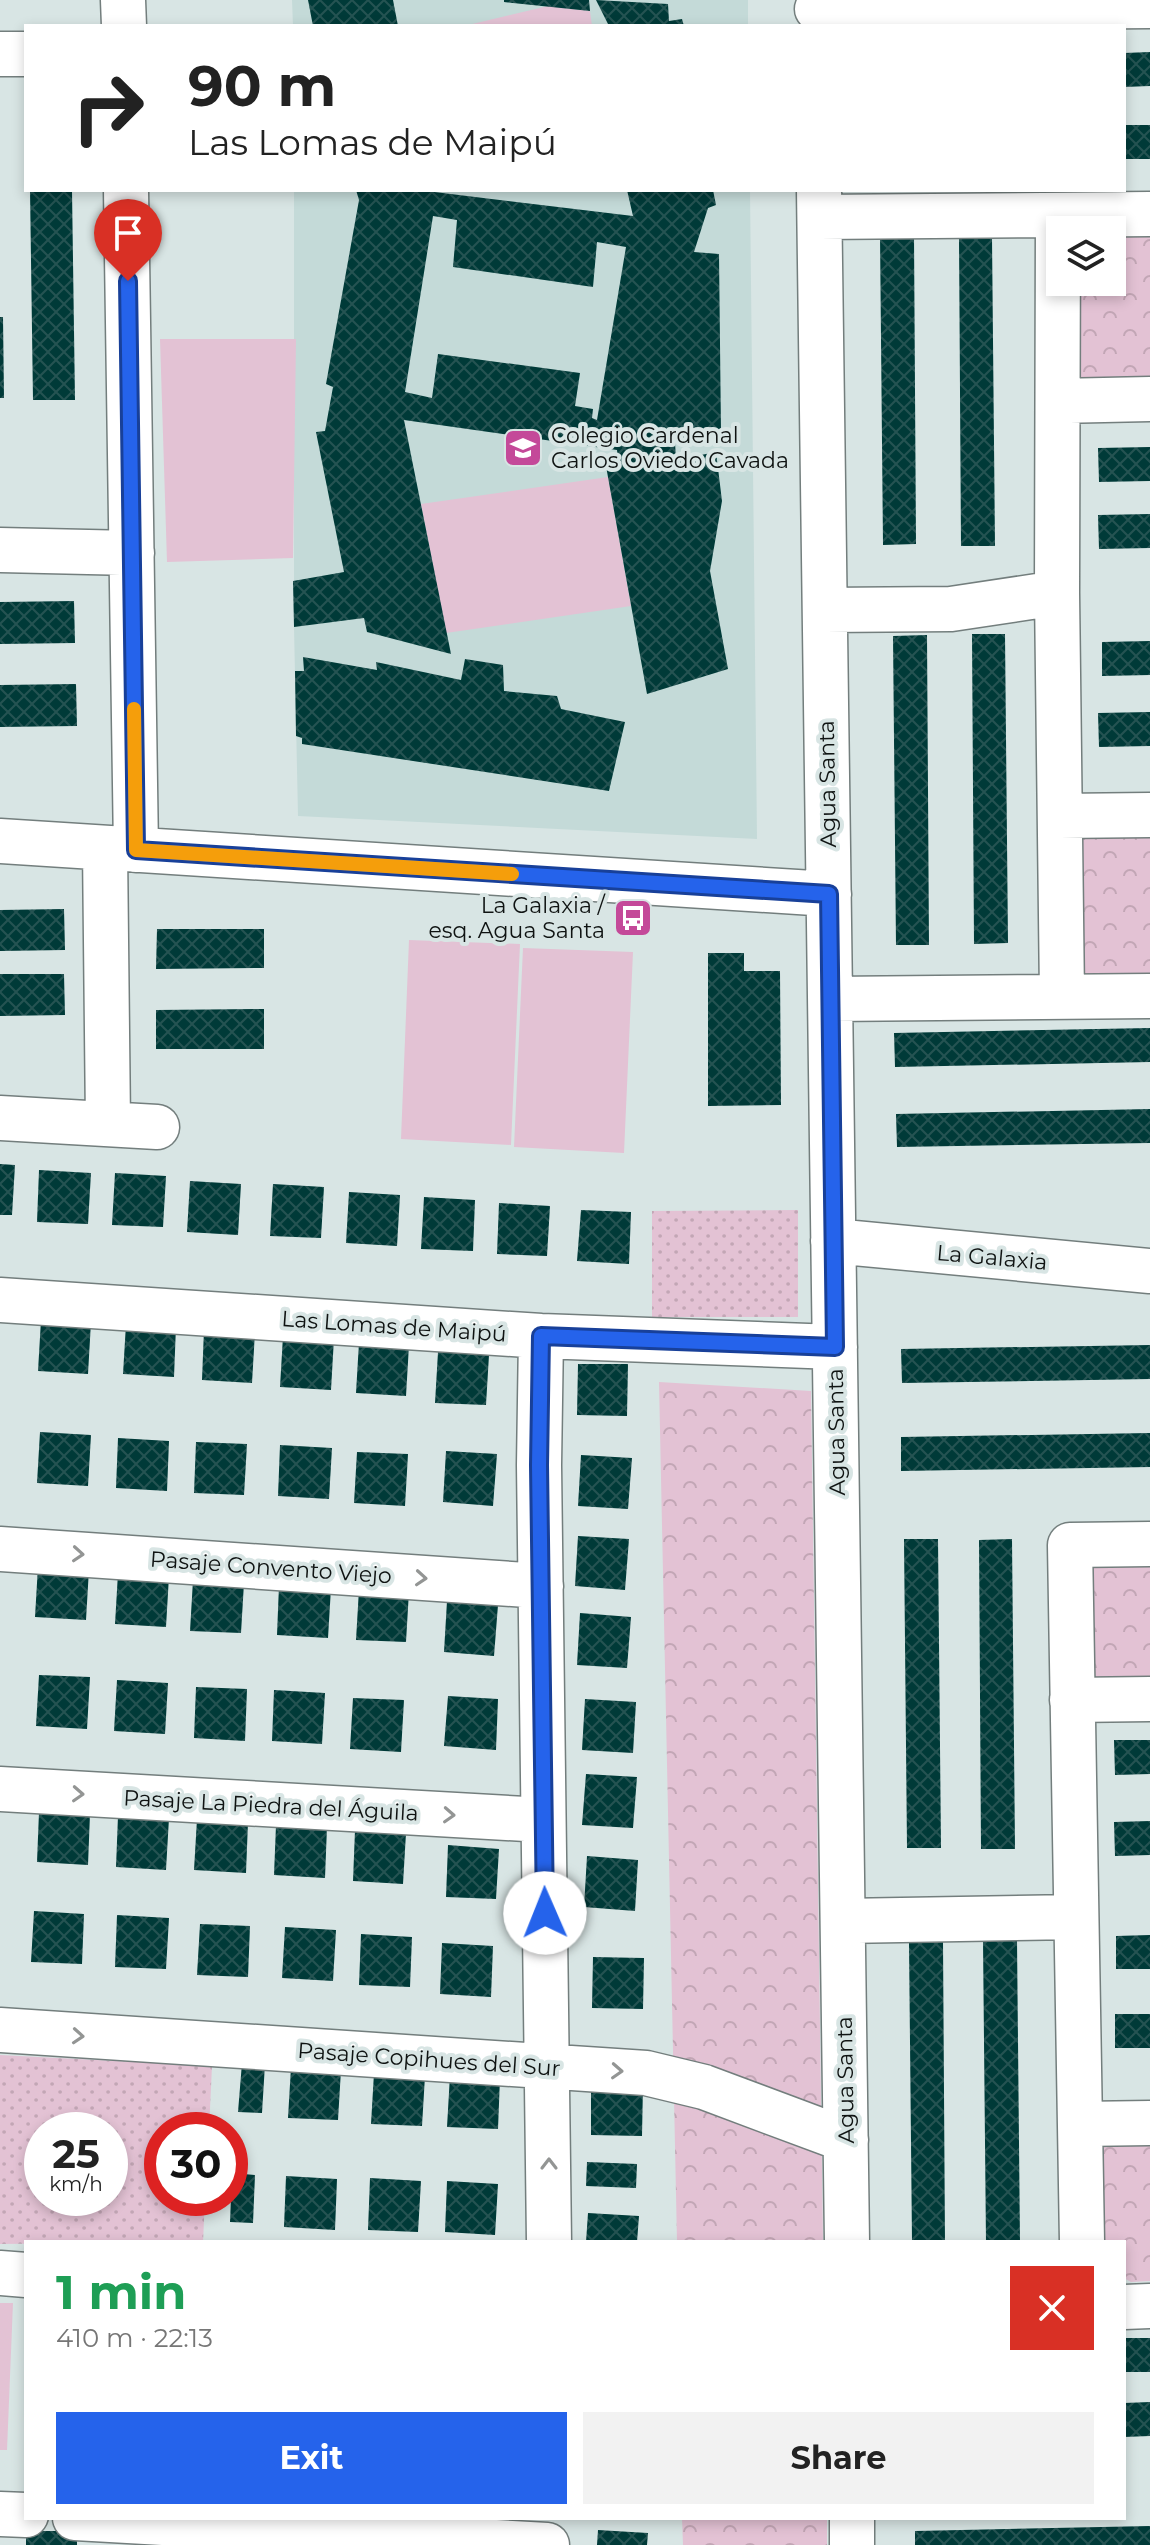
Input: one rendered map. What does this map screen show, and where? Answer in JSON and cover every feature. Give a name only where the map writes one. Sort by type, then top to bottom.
[{"type":"street","points":[[123,0],[124,24]]},
{"type":"street","points":[[817,12],[1150,6]]},
{"type":"street","points":[[0,54],[24,54]]},
{"type":"street","points":[[108,1124],[132,553],[126,192]]},
{"type":"street","points":[[819,204],[1058,215],[1150,214]]},
{"type":"street","name":"Agua Santa","points":[[819,204],[847,2240]]},
{"type":"street","points":[[1058,215],[1057,593],[1062,996]]},
{"type":"street","points":[[1058,401],[1150,399]]},
{"type":"street","points":[[0,550],[132,553]]},
{"type":"street","points":[[825,610],[951,609],[1057,593]]},
{"type":"street","points":[[1060,816],[1150,815]]},
{"type":"street","points":[[0,841],[829,894]]},
{"type":"street","points":[[831,999],[1150,996]]},
{"type":"street","points":[[0,1118],[157,1127]]},
{"type":"street","name":"La Galaxia","points":[[833,1241],[1150,1271]]},
{"type":"street","name":"Las Lomas de Maipú","points":[[0,1300],[541,1336],[835,1347]]},
{"type":"street","points":[[541,1336],[549,2240]]},
{"type":"street","points":[[1082,2240],[1070,1545],[1150,1544]]},
{"type":"street","name":"Pasaje Convento Viejo","points":[[0,1549],[541,1586]]},
{"type":"street","points":[[1072,1700],[1150,1699]]},
{"type":"street","name":"Pasaje La Piedra del Águila","points":[[0,1789],[543,1820]]},
{"type":"street","points":[[843,1921],[1076,1917]]},
{"type":"street","name":"Pasaje Copihues del Sur","points":[[0,2030],[646,2073],[704,2087],[846,2140]]},
{"type":"street","points":[[1080,2124],[1150,2123]]},
{"type":"street","points":[[0,2273],[24,2275]]},
{"type":"street","points":[[1126,2307],[1150,2306]]},
{"type":"street","points":[[0,2514],[24,2515]]},
{"type":"street","points":[[110,2520],[550,2545],[552,2520]]},
{"type":"street","points":[[852,2520],[852,2545]]},
{"type":"shaded area","points":[[292,0],[748,0],[748,24],[293,24]]},
{"type":"shaded area","name":"Colegio Cardenal Carlos Oviedo Cavada","points":[[294,192],[750,192],[757,839],[298,816],[294,627]]},
{"type":"green space","points":[[548,6],[590,11],[592,24],[472,24]]},
{"type":"green space","points":[[1126,235],[1150,235],[1150,384],[1072,385],[1071,296],[1126,296]]},
{"type":"green space","points":[[160,339],[296,339],[293,558],[167,562]]},
{"type":"green space","points":[[608,477],[631,606],[446,633],[421,504]]},
{"type":"green space","points":[[1074,829],[1150,829],[1150,978],[1074,978]]},
{"type":"green space","points":[[409,940],[520,944],[511,1145],[401,1139]]},
{"type":"green space","points":[[523,948],[633,952],[624,1153],[514,1147]]},
{"type":"green space","points":[[798,1210],[798,1317],[652,1317],[652,1211]]},
{"type":"green space","points":[[659,1382],[811,1391],[823,2240],[677,2240]]},
{"type":"green space","points":[[1150,1557],[1150,1683],[1093,1684],[1092,1558]]},
{"type":"green space","points":[[0,2055],[212,2066],[210,2112],[144,2112],[144,2216],[204,2216],[203,2240],[24,2240],[24,2244],[0,2244]]},
{"type":"green space","points":[[1150,2140],[1150,2281],[1131,2282],[1126,2279],[1126,2240],[1092,2240],[1091,2142]]},
{"type":"green space","points":[[0,2303],[13,2303],[7,2450],[0,2450]]},
{"type":"green space","points":[[682,2520],[827,2520],[827,2545],[683,2545]]},
{"type":"building","points":[[308,0],[393,0],[398,24],[313,24]]},
{"type":"building","points":[[589,0],[590,11],[504,2]]},
{"type":"building","points":[[596,0],[668,4],[669,21],[682,19],[683,24],[608,24]]},
{"type":"building","points":[[1150,52],[1150,86],[1126,87],[1126,53]]},
{"type":"building","points":[[1126,125],[1150,125],[1150,159],[1126,159]]},
{"type":"building","points":[[30,192],[72,192],[75,400],[33,400]]},
{"type":"building","points":[[357,192],[435,192],[633,216],[627,192],[713,192],[716,205],[708,208],[694,252],[719,254],[721,433],[686,427],[685,442],[675,442],[676,460],[716,452],[722,501],[710,571],[728,669],[647,694],[606,466],[618,459],[617,450],[404,420],[451,654],[367,632],[364,618],[294,627],[293,581],[344,572],[316,432],[325,431],[333,387],[326,384],[359,200]],"holes":[[[433,216],[457,220],[453,267],[593,287],[597,242],[626,247],[597,420],[592,418],[593,409],[575,406],[580,373],[438,354],[432,398],[405,392]]]},
{"type":"building","points":[[880,235],[914,235],[916,544],[883,545]]},
{"type":"building","points":[[959,237],[992,237],[995,546],[961,546]]},
{"type":"building","points":[[0,317],[3,317],[4,398],[0,398]]},
{"type":"building","points":[[1150,447],[1150,481],[1099,482],[1098,448]]},
{"type":"building","points":[[1150,514],[1150,548],[1099,549],[1098,515]]},
{"type":"building","points":[[74,601],[75,643],[0,644],[0,602]]},
{"type":"building","points":[[972,634],[1005,634],[1008,943],[974,944]]},
{"type":"building","points":[[927,635],[929,945],[896,945],[893,636]]},
{"type":"building","points":[[1150,641],[1150,675],[1102,676],[1102,642]]},
{"type":"building","points":[[303,657],[377,670],[376,662],[461,680],[465,659],[503,665],[504,691],[557,696],[561,709],[625,722],[609,791],[302,744],[302,738],[296,736],[295,671],[304,671]]},
{"type":"building","points":[[76,684],[77,726],[0,727],[0,685]]},
{"type":"building","points":[[1150,712],[1150,746],[1099,747],[1098,713]]},
{"type":"building","points":[[64,909],[65,950],[0,951],[0,910]]},
{"type":"building","points":[[157,929],[264,929],[264,968],[156,969]]},
{"type":"building","points":[[708,953],[744,953],[744,971],[780,971],[781,1105],[708,1106]]},
{"type":"building","points":[[0,974],[64,974],[65,1015],[0,1016]]},
{"type":"building","points":[[264,1009],[264,1049],[156,1049],[156,1010]]},
{"type":"building","points":[[1150,1028],[1150,1062],[895,1067],[894,1033]]},
{"type":"building","points":[[1150,1109],[1150,1143],[897,1147],[896,1114]]},
{"type":"building","points":[[0,1164],[15,1165],[12,1215],[0,1215]]},
{"type":"building","points":[[39,1170],[91,1173],[88,1224],[37,1222]]},
{"type":"building","points":[[115,1173],[166,1176],[163,1227],[112,1225]]},
{"type":"building","points":[[190,1181],[241,1184],[238,1235],[187,1232]]},
{"type":"building","points":[[273,1184],[324,1187],[321,1238],[270,1236]]},
{"type":"building","points":[[349,1192],[400,1195],[397,1246],[346,1243]]},
{"type":"building","points":[[424,1197],[475,1200],[473,1251],[421,1249]]},
{"type":"building","points":[[499,1203],[550,1206],[547,1256],[497,1254]]},
{"type":"building","points":[[581,1210],[631,1212],[629,1264],[577,1261]]},
{"type":"building","points":[[41,1320],[91,1322],[88,1374],[38,1371]]},
{"type":"building","points":[[126,1324],[176,1326],[174,1377],[123,1374]]},
{"type":"building","points":[[204,1329],[255,1332],[252,1383],[202,1380]]},
{"type":"building","points":[[283,1336],[334,1338],[331,1390],[280,1387]]},
{"type":"building","points":[[359,1342],[409,1345],[406,1396],[356,1393]]},
{"type":"building","points":[[1150,1345],[1150,1379],[902,1383],[901,1349]]},
{"type":"building","points":[[438,1352],[489,1355],[486,1405],[435,1403]]},
{"type":"building","points":[[578,1364],[628,1364],[627,1416],[577,1415]]},
{"type":"building","points":[[40,1432],[91,1435],[88,1486],[37,1483]]},
{"type":"building","points":[[1150,1433],[1150,1467],[901,1471],[901,1437]]},
{"type":"building","points":[[118,1438],[169,1441],[167,1491],[116,1488]]},
{"type":"building","points":[[196,1442],[247,1444],[244,1495],[194,1493]]},
{"type":"building","points":[[280,1445],[332,1448],[329,1499],[278,1496]]},
{"type":"building","points":[[446,1451],[497,1454],[493,1506],[443,1502]]},
{"type":"building","points":[[357,1452],[408,1454],[405,1506],[354,1503]]},
{"type":"building","points":[[581,1455],[632,1458],[628,1509],[578,1506]]},
{"type":"building","points":[[578,1536],[629,1539],[625,1590],[575,1586]]},
{"type":"building","points":[[904,1539],[938,1539],[941,1848],[907,1848]]},
{"type":"building","points":[[1012,1539],[1015,1849],[981,1849],[979,1540]]},
{"type":"building","points":[[38,1566],[89,1569],[86,1620],[35,1617]]},
{"type":"building","points":[[118,1573],[169,1576],[166,1627],[115,1624]]},
{"type":"building","points":[[193,1580],[244,1583],[241,1633],[190,1631]]},
{"type":"building","points":[[279,1585],[331,1588],[328,1638],[277,1635]]},
{"type":"building","points":[[359,1589],[409,1591],[406,1642],[356,1640]]},
{"type":"building","points":[[447,1601],[498,1605],[494,1656],[444,1652]]},
{"type":"building","points":[[580,1613],[631,1617],[627,1668],[577,1665]]},
{"type":"building","points":[[39,1675],[90,1677],[87,1729],[36,1726]]},
{"type":"building","points":[[117,1680],[168,1683],[165,1734],[114,1731]]},
{"type":"building","points":[[196,1687],[247,1689],[245,1741],[194,1738]]},
{"type":"building","points":[[274,1690],[325,1693],[322,1744],[272,1741]]},
{"type":"building","points":[[448,1696],[498,1699],[496,1750],[444,1746]]},
{"type":"building","points":[[353,1698],[404,1700],[401,1752],[350,1749]]},
{"type":"building","points":[[585,1699],[636,1702],[633,1753],[582,1750]]},
{"type":"building","points":[[1114,1740],[1150,1740],[1150,1774],[1115,1775]]},
{"type":"building","points":[[586,1774],[637,1777],[633,1828],[582,1825]]},
{"type":"building","points":[[39,1812],[90,1814],[88,1865],[37,1862]]},
{"type":"building","points":[[118,1816],[169,1818],[166,1870],[116,1867]]},
{"type":"building","points":[[197,1819],[248,1822],[246,1873],[194,1870]]},
{"type":"building","points":[[1150,1821],[1150,1855],[1115,1856],[1114,1822]]},
{"type":"building","points":[[276,1825],[327,1827],[325,1878],[274,1875]]},
{"type":"building","points":[[355,1830],[406,1833],[403,1884],[353,1881]]},
{"type":"building","points":[[448,1845],[499,1849],[496,1899],[446,1897]]},
{"type":"building","points":[[587,1856],[638,1860],[635,1911],[584,1907]]},
{"type":"building","points":[[34,1911],[84,1914],[82,1964],[31,1962]]},
{"type":"building","points":[[117,1915],[169,1918],[166,1969],[115,1967]]},
{"type":"building","points":[[200,1924],[250,1926],[248,1977],[197,1975]]},
{"type":"building","points":[[285,1927],[336,1930],[333,1981],[282,1978]]},
{"type":"building","points":[[361,1934],[412,1937],[410,1987],[359,1985]]},
{"type":"building","points":[[1150,1935],[1150,1969],[1116,1969],[1116,1936]]},
{"type":"building","points":[[983,1940],[1017,1940],[1020,2240],[986,2240]]},
{"type":"building","points":[[943,1942],[945,2240],[912,2240],[909,1943]]},
{"type":"building","points":[[442,1943],[493,1946],[491,1997],[440,1994]]},
{"type":"building","points":[[593,1957],[644,1958],[643,2009],[592,2008]]},
{"type":"building","points":[[1115,2014],[1150,2014],[1150,2048],[1115,2048]]},
{"type":"building","points":[[242,2063],[265,2064],[262,2113],[238,2112]]},
{"type":"building","points":[[291,2067],[341,2070],[338,2120],[288,2118]]},
{"type":"building","points":[[374,2073],[425,2076],[422,2126],[371,2124]]},
{"type":"building","points":[[450,2075],[500,2078],[498,2129],[447,2127]]},
{"type":"building","points":[[591,2084],[643,2085],[642,2136],[591,2135]]},
{"type":"building","points":[[587,2162],[637,2164],[636,2188],[586,2186]]},
{"type":"building","points":[[248,2174],[255,2175],[253,2223],[230,2222],[230,2216],[248,2216]]},
{"type":"building","points":[[286,2176],[337,2179],[335,2230],[284,2227]]},
{"type":"building","points":[[370,2178],[421,2181],[418,2232],[368,2230]]},
{"type":"building","points":[[447,2181],[498,2184],[495,2235],[445,2232]]},
{"type":"building","points":[[588,2213],[639,2216],[637,2240],[586,2240]]},
{"type":"building","points":[[1126,2338],[1150,2338],[1150,2372],[1126,2372]]},
{"type":"building","points":[[1150,2402],[1150,2436],[1126,2437],[1126,2403]]},
{"type":"building","points":[[1150,2526],[1150,2545],[915,2545],[915,2531]]},
{"type":"building","points":[[598,2530],[648,2533],[647,2545],[597,2545]]},
{"type":"building","points":[[26,2531],[77,2531],[77,2545],[26,2545]]},
{"type":"slow traffic","points":[[134,709],[136,850],[512,874]]},
{"type":"place","name":"Colegio Cardenal Carlos Oviedo Cavada","points":[[523,448]]},
{"type":"place","name":"La Galaxia / esq. Agua Santa","points":[[633,918]]},
{"type":"route","points":[[128,281],[136,850],[829,894],[835,1347],[541,1336],[539,1465],[545,1913]]}]
